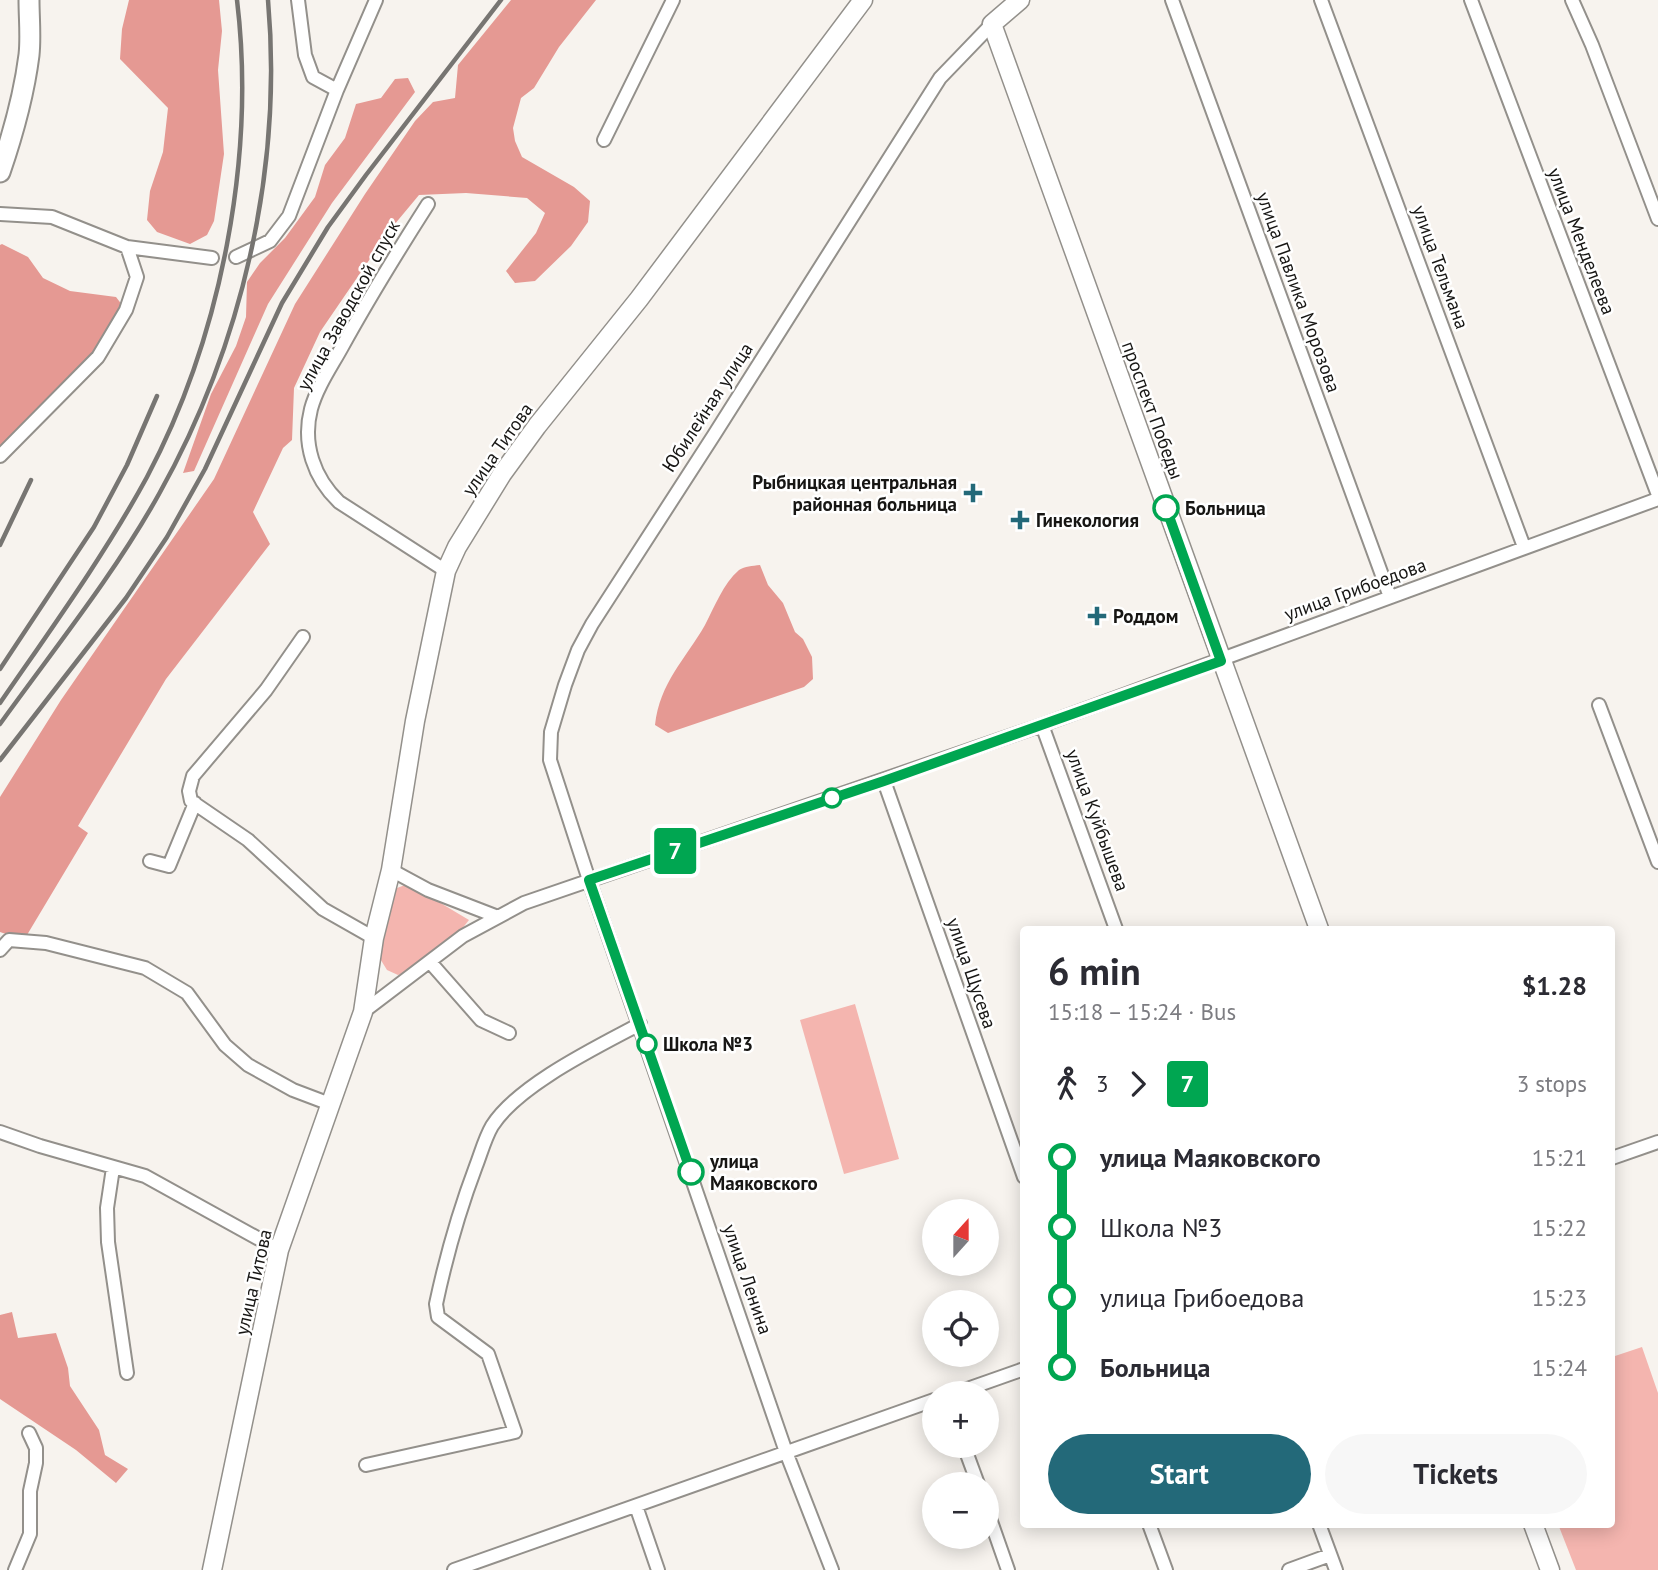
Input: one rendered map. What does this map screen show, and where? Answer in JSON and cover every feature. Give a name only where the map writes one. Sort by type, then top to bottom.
[{"type":"main road","points":[[0,173],[14,133],[26,77],[30,52],[29,0]]},
{"type":"street","points":[[298,0],[305,55],[313,76],[337,90]]},
{"type":"street","points":[[236,257],[270,241],[289,216],[337,90],[376,0]]},
{"type":"street","points":[[604,140],[673,0]]},
{"type":"street","name":"улица Титова","points":[[212,1570],[279,1250],[363,1012],[374,938],[391,870],[415,721],[446,571],[457,547],[502,474],[537,426],[639,299],[863,0]]},
{"type":"street","name":"Юбилейная улица","points":[[589,880],[550,760],[551,732],[578,649],[940,78],[992,24],[1020,0]]},
{"type":"street","name":"улица Павлика Морозова","points":[[1172,0],[1390,597]]},
{"type":"street","name":"улица Тельмана","points":[[1321,0],[1524,547]]},
{"type":"street","name":"улица Менделеева","points":[[1471,0],[1658,497]]},
{"type":"street","points":[[1572,0],[1592,45],[1658,219]]},
{"type":"street","name":"проспект Победы","points":[[992,24],[1318,926]]},
{"type":"street","name":"улица Заводской спуск","points":[[428,204],[372,294],[321,386],[311,411],[309,439],[314,467],[325,488],[339,502],[446,571]]},
{"type":"street","points":[[0,214],[52,217],[127,247],[212,258]]},
{"type":"street","points":[[0,456],[98,357],[126,310],[137,277],[127,247]]},
{"type":"street","name":"улица Грибоедова","points":[[589,880],[884,781],[1221,661],[1658,497]]},
{"type":"street","points":[[303,637],[259,699],[193,776],[189,791],[191,801],[248,840],[323,909],[374,938]]},
{"type":"street","points":[[1600,705],[1658,862]]},
{"type":"street","name":"улица Куйбышева","points":[[1042,724],[1115,926]]},
{"type":"street","name":"улица Щусева","points":[[884,781],[1020,1166]]},
{"type":"street","points":[[150,861],[169,866],[195,803]]},
{"type":"street","points":[[391,870],[428,890],[498,917]]},
{"type":"street","points":[[363,1012],[463,936],[524,903],[589,880]]},
{"type":"street","name":"улица Ленина","points":[[589,880],[786,1452],[832,1570]]},
{"type":"street","points":[[0,950],[9,940],[46,943],[145,968],[187,993],[225,1045],[248,1065],[293,1090],[330,1104]]},
{"type":"street","points":[[430,962],[481,1020],[509,1033]]},
{"type":"street","points":[[366,1465],[515,1432],[488,1354],[438,1317],[437,1300],[461,1208],[492,1126],[518,1098],[551,1075],[640,1024]]},
{"type":"street","points":[[0,1132],[145,1176],[279,1250]]},
{"type":"street","points":[[1615,1157],[1658,1142]]},
{"type":"street","points":[[113,1168],[107,1208],[108,1242],[127,1373]]},
{"type":"street","points":[[990,1381],[1020,1370]]},
{"type":"street","points":[[454,1570],[490,1564],[636,1506],[922,1405]]},
{"type":"street","points":[[15,1570],[30,1534],[30,1491],[36,1448],[29,1433]]},
{"type":"street","points":[[636,1506],[658,1570]]},
{"type":"street","points":[[1150,1528],[1166,1570]]},
{"type":"street","points":[[1321,1528],[1336,1570]]},
{"type":"street","points":[[1534,1528],[1550,1570]]},
{"type":"street","points":[[999,1544],[1008,1570]]},
{"type":"street","points":[[1289,1570],[1331,1555]]},
{"type":"shaded area","points":[[129,0],[219,0],[222,31],[218,70],[224,154],[214,221],[207,235],[190,244],[157,232],[147,220],[150,191],[163,152],[168,108],[120,59],[122,29]]},
{"type":"shaded area","points":[[511,0],[596,0],[559,47],[534,88],[521,98],[513,128],[522,157],[574,187],[590,201],[588,222],[571,246],[535,281],[515,283],[506,271],[536,233],[545,213],[527,198],[466,193],[419,195],[389,231],[320,332],[294,388],[292,440],[283,448],[253,512],[270,544],[166,679],[78,826],[88,833],[24,940],[0,932],[0,797],[61,700],[214,479],[295,304],[365,194],[415,121],[433,102],[455,98],[458,65]]},
{"type":"shaded area","points":[[408,78],[415,92],[332,203],[268,304],[194,471],[183,473],[211,394],[236,346],[246,317],[247,282],[260,263],[285,238],[315,197],[325,165],[345,138],[356,104],[381,98],[395,79]]},
{"type":"shaded area","points":[[0,245],[28,257],[43,278],[70,291],[116,297],[126,310],[98,357],[0,456]]},
{"type":"shaded area","points":[[760,565],[768,585],[783,603],[795,632],[803,639],[812,657],[813,679],[804,687],[668,733],[655,725],[662,696],[674,672],[705,625],[728,582],[741,569]]},
{"type":"shaded area","points":[[405,885],[417,889],[469,920],[461,930],[406,972],[398,975],[387,970],[379,957],[392,897],[397,888]]},
{"type":"shaded area","points":[[855,1004],[899,1159],[844,1174],[800,1020]]},
{"type":"shaded area","points":[[12,1312],[18,1338],[56,1333],[68,1368],[70,1386],[99,1430],[105,1455],[128,1469],[116,1483],[76,1450],[0,1399],[0,1315]]},
{"type":"shaded area","points":[[1642,1347],[1658,1393],[1658,1570],[1576,1570],[1560,1528],[1615,1528],[1615,1356]]},
{"type":"railway","points":[[0,703],[76,592],[147,477],[173,423],[195,365],[213,306],[227,245],[236,183],[242,60],[237,0]]},
{"type":"railway","points":[[0,724],[103,583],[141,524],[188,437],[213,378],[234,317],[262,192],[269,128],[271,64],[268,0]]},
{"type":"railway","points":[[0,760],[126,598],[167,537],[205,469],[282,303],[328,227],[501,0]]},
{"type":"railway","points":[[0,669],[94,527],[127,465],[157,396]]},
{"type":"railway","points":[[0,545],[31,480]]},
{"type":"bus line","name":"7","points":[[691,1172],[589,880],[884,781],[1221,661],[1166,508]]},
{"type":"place","name":"Рыбницкая центральная районная больница","points":[[973,493]]},
{"type":"place","name":"Больница","points":[[1166,508]]},
{"type":"place","name":"Гинекология","points":[[1020,520]]},
{"type":"place","name":"Роддом","points":[[1097,616]]},
{"type":"place","name":"Школа №3","points":[[647,1044]]},
{"type":"place","name":"улица Маяковского","points":[[691,1172]]}]
